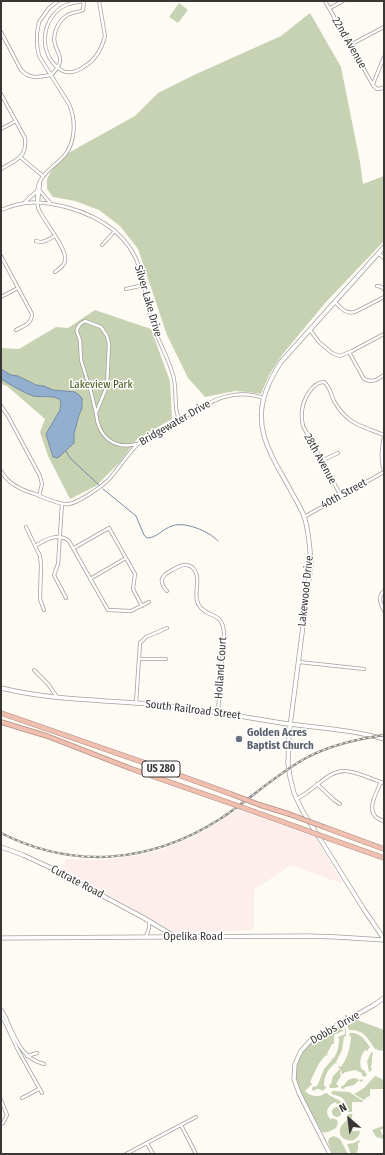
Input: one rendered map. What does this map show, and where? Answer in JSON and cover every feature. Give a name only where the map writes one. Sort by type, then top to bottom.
[{"type":"highway","name":"US 280","points":[[1,713],[138,760],[260,805],[384,848]]},
{"type":"highway","name":"US 280","points":[[1,722],[47,736],[132,769],[384,858]]},
{"type":"street","points":[[55,272],[62,267],[66,258],[55,236],[38,209],[38,191],[43,176],[65,154],[71,144],[74,134],[72,111],[65,95],[39,56],[36,39],[40,22],[45,12],[58,1]]},
{"type":"street","points":[[1,34],[21,70],[25,74],[34,78],[51,75],[58,68],[60,59],[54,37],[58,24],[66,16],[83,10],[84,1],[65,5],[54,13],[47,26],[44,38],[47,53],[53,64],[58,68],[61,71],[72,73],[78,71],[94,59],[104,42],[105,36],[99,1]]},
{"type":"street","name":"22nd Avenue","points":[[325,1],[373,85]]},
{"type":"street","points":[[330,8],[343,1]]},
{"type":"street","points":[[350,45],[384,27]]},
{"type":"street","points":[[384,57],[373,85],[377,89],[384,88]]},
{"type":"street","points":[[1,94],[25,138],[26,145],[25,151],[20,157],[1,168]]},
{"type":"street","points":[[1,129],[16,121]]},
{"type":"street","points":[[20,157],[43,176]]},
{"type":"street","name":"Silver Lake Drive","points":[[24,203],[38,191],[52,204]]},
{"type":"street","name":"Silver Lake Drive","points":[[1,210],[24,203],[38,202],[52,204],[84,213],[100,220],[115,231],[127,245],[136,259],[144,285],[153,326],[172,373],[179,420]]},
{"type":"street","points":[[102,245],[115,231]]},
{"type":"street","points":[[36,241],[43,242],[55,236]]},
{"type":"street","name":"Lakewood Drive","points":[[384,247],[281,362],[272,375],[263,398],[261,417],[264,437],[272,456],[304,517],[310,543],[311,564],[290,724],[288,763],[290,777],[296,799],[308,821],[384,939]]},
{"type":"street","points":[[378,253],[384,255]]},
{"type":"street","points":[[378,253],[384,258]]},
{"type":"street","points":[[1,256],[30,308],[32,317],[30,322],[16,330]]},
{"type":"street","points":[[126,288],[144,285]]},
{"type":"street","points":[[376,286],[384,290]]},
{"type":"street","points":[[1,297],[18,288]]},
{"type":"street","points":[[335,302],[345,312],[350,313],[355,312],[384,297]]},
{"type":"street","points":[[96,413],[106,386],[109,344],[107,336],[101,327],[85,321],[80,324],[77,332],[80,340],[81,360],[93,397],[97,422],[100,430],[105,437],[112,442],[130,446],[137,444]]},
{"type":"street","points":[[310,330],[319,342],[332,353],[340,356],[384,334]]},
{"type":"street","points":[[349,352],[364,378],[370,381],[376,380],[384,375]]},
{"type":"street","name":"28th Avenue","points":[[341,496],[303,426],[301,418],[302,409],[308,394],[318,384],[324,382],[328,386],[336,404],[347,418],[354,424],[384,436]]},
{"type":"street","name":"Bridgewater Drive","points":[[62,504],[70,504],[83,498],[105,484],[137,444],[210,402],[217,399],[234,396],[251,395],[263,398]]},
{"type":"street","points":[[1,406],[8,416],[40,476],[42,484],[39,496]]},
{"type":"street","points":[[384,436],[381,454],[384,471]]},
{"type":"street","points":[[322,462],[338,453]]},
{"type":"street","points":[[1,471],[4,477],[12,484],[62,504],[58,564],[54,575],[66,598]]},
{"type":"street","name":"40th Street","points":[[304,517],[384,471]]},
{"type":"street","points":[[26,527],[40,556],[40,599],[44,610]]},
{"type":"street","points":[[74,548],[109,528],[135,574],[133,589],[142,606]]},
{"type":"street","points":[[35,546],[54,537],[69,540],[108,610],[128,612],[148,602]]},
{"type":"street","points":[[90,579],[126,558]]},
{"type":"street","name":"Holland Court","points":[[167,591],[162,582],[164,574],[182,565],[190,566],[198,577],[197,597],[199,605],[203,610],[218,618],[222,622],[224,633],[218,712]]},
{"type":"street","points":[[384,591],[381,595],[380,601],[384,611]]},
{"type":"street","points":[[136,703],[140,643],[142,640],[154,633],[167,628]]},
{"type":"street","points":[[139,659],[166,659]]},
{"type":"street","points":[[298,662],[364,669]]},
{"type":"street","points":[[34,670],[48,684],[57,698]]},
{"type":"street","name":"South Railroad Street","points":[[1,688],[57,698],[151,704],[218,712],[290,724],[341,730],[384,739]]},
{"type":"street","points":[[296,799],[329,776],[337,772],[346,771],[382,782],[372,806],[372,811],[374,816],[379,820],[384,821]]},
{"type":"street","points":[[317,784],[340,804]]},
{"type":"street","name":"Cutrate Road","points":[[1,847],[49,867],[175,937]]},
{"type":"street","points":[[146,937],[149,922]]},
{"type":"street","points":[[369,938],[375,936],[377,930]]},
{"type":"street","name":"Opelika Road","points":[[1,938],[308,936],[384,939]]},
{"type":"street","name":"Dobbs Drive","points":[[330,1154],[299,1093],[294,1079],[295,1064],[301,1051],[311,1040],[384,998]]},
{"type":"street","points":[[1,1010],[26,1056],[44,1064]]},
{"type":"street","points":[[1,1014],[18,1050],[42,1093]]},
{"type":"street","points":[[26,1056],[37,1053]]},
{"type":"street","points":[[22,1098],[40,1089]]},
{"type":"street","points":[[1,1100],[7,1115],[1,1124]]},
{"type":"street","points":[[126,1154],[196,1117]]},
{"type":"street","points":[[181,1125],[196,1154]]},
{"type":"street","points":[[147,1143],[153,1154]]},
{"type":"shaded area","points":[[238,810],[315,837],[343,884],[291,865],[254,890],[254,930],[176,933],[61,869],[66,859],[102,860],[134,856],[164,849],[193,837]]},
{"type":"green space","points":[[179,3],[188,10],[178,23],[169,17]]},
{"type":"green space","points":[[310,13],[341,67],[363,184],[384,176],[384,241],[326,302],[282,355],[269,375],[261,394],[235,391],[205,397],[188,378],[167,335],[138,249],[120,226],[99,210],[75,201],[53,197],[47,189],[47,179],[52,170],[70,152],[135,116],[158,93],[281,36]]},
{"type":"green space","name":"Lakeview Park","points":[[95,310],[151,329],[170,381],[172,419],[137,439],[120,462],[96,486],[70,499],[48,456],[40,432],[45,419],[7,386],[1,384],[1,348],[19,349],[56,327],[68,328]]},
{"type":"green space","points":[[352,1018],[384,1030],[384,1051],[375,1049],[362,1033],[349,1030],[346,1022]]},
{"type":"green space","points":[[344,1024],[346,1030],[346,1036],[344,1037],[342,1050],[336,1062],[337,1064],[334,1062],[335,1063],[325,1077],[324,1086],[326,1088],[322,1091],[320,1089],[316,1089],[314,1091],[312,1090],[312,1088],[314,1086],[316,1087],[319,1082],[324,1069],[332,1060],[331,1058],[333,1059],[336,1054],[339,1044],[338,1037],[345,1034]]},
{"type":"green space","points":[[340,1025],[342,1026],[343,1031],[334,1035],[334,1044],[332,1044],[327,1054],[328,1056],[326,1055],[316,1068],[310,1082],[312,1084],[305,1091],[316,1096],[327,1093],[343,1104],[337,1105],[336,1102],[330,1105],[327,1112],[328,1115],[331,1120],[332,1118],[337,1120],[338,1123],[336,1128],[329,1132],[322,1132],[299,1089],[296,1077],[296,1064],[302,1050],[311,1041]]},
{"type":"green space","points":[[350,1033],[359,1035],[370,1047],[367,1051],[365,1050],[360,1060],[362,1070],[364,1070],[367,1075],[364,1077],[362,1073],[355,1070],[345,1072],[342,1075],[341,1069],[340,1074],[342,1077],[341,1076],[336,1084],[338,1087],[330,1088],[329,1085],[331,1084],[333,1076],[340,1069],[338,1067],[341,1067],[347,1056],[351,1041],[351,1037],[349,1035]]},
{"type":"green space","points":[[372,1051],[372,1068],[369,1072],[367,1061]]},
{"type":"green space","points":[[375,1076],[384,1080],[384,1089],[370,1089],[370,1096],[364,1100],[354,1094],[364,1088]]},
{"type":"green space","points":[[354,1078],[360,1080],[362,1079],[363,1081],[361,1082],[359,1080],[354,1085],[345,1087],[344,1089],[341,1088],[341,1086],[343,1086],[348,1080]]},
{"type":"green space","points":[[332,1091],[349,1092],[363,1102],[352,1102],[352,1112],[348,1112],[347,1105],[344,1100],[339,1096],[332,1094]]},
{"type":"green space","points":[[335,1107],[339,1107],[342,1112],[339,1117],[335,1117],[332,1114],[332,1110]]},
{"type":"green space","points":[[348,1114],[353,1114],[351,1129],[353,1131],[360,1131],[358,1137],[349,1141],[341,1136],[340,1131],[341,1126],[347,1120]]},
{"type":"green space","points":[[383,1126],[384,1128],[380,1130],[384,1139],[376,1137],[372,1130]]},
{"type":"green space","points":[[334,1136],[340,1139],[348,1154],[333,1154],[328,1142],[329,1138]]},
{"type":"green space","points":[[359,1140],[360,1142],[358,1143],[356,1154],[351,1154],[347,1144],[354,1143]]},
{"type":"water","points":[[1,369],[11,375],[18,376],[36,385],[44,386],[53,390],[75,392],[82,398],[82,408],[74,434],[74,443],[59,457],[53,457],[46,434],[60,410],[61,401],[51,397],[36,397],[21,390],[1,379]]},
{"type":"waterway","points":[[66,451],[70,458],[100,486]]},
{"type":"waterway","points":[[103,489],[136,516],[144,535],[147,538],[154,537],[172,526],[183,525],[203,531],[218,541]]},
{"type":"railway","points":[[1,833],[29,845],[56,853],[84,856],[112,856],[140,853],[167,845],[194,834],[220,819],[284,772],[315,753],[344,743],[384,735]]},
{"type":"place","name":"Golden Acres Baptist Church","points":[[239,739]]}]
